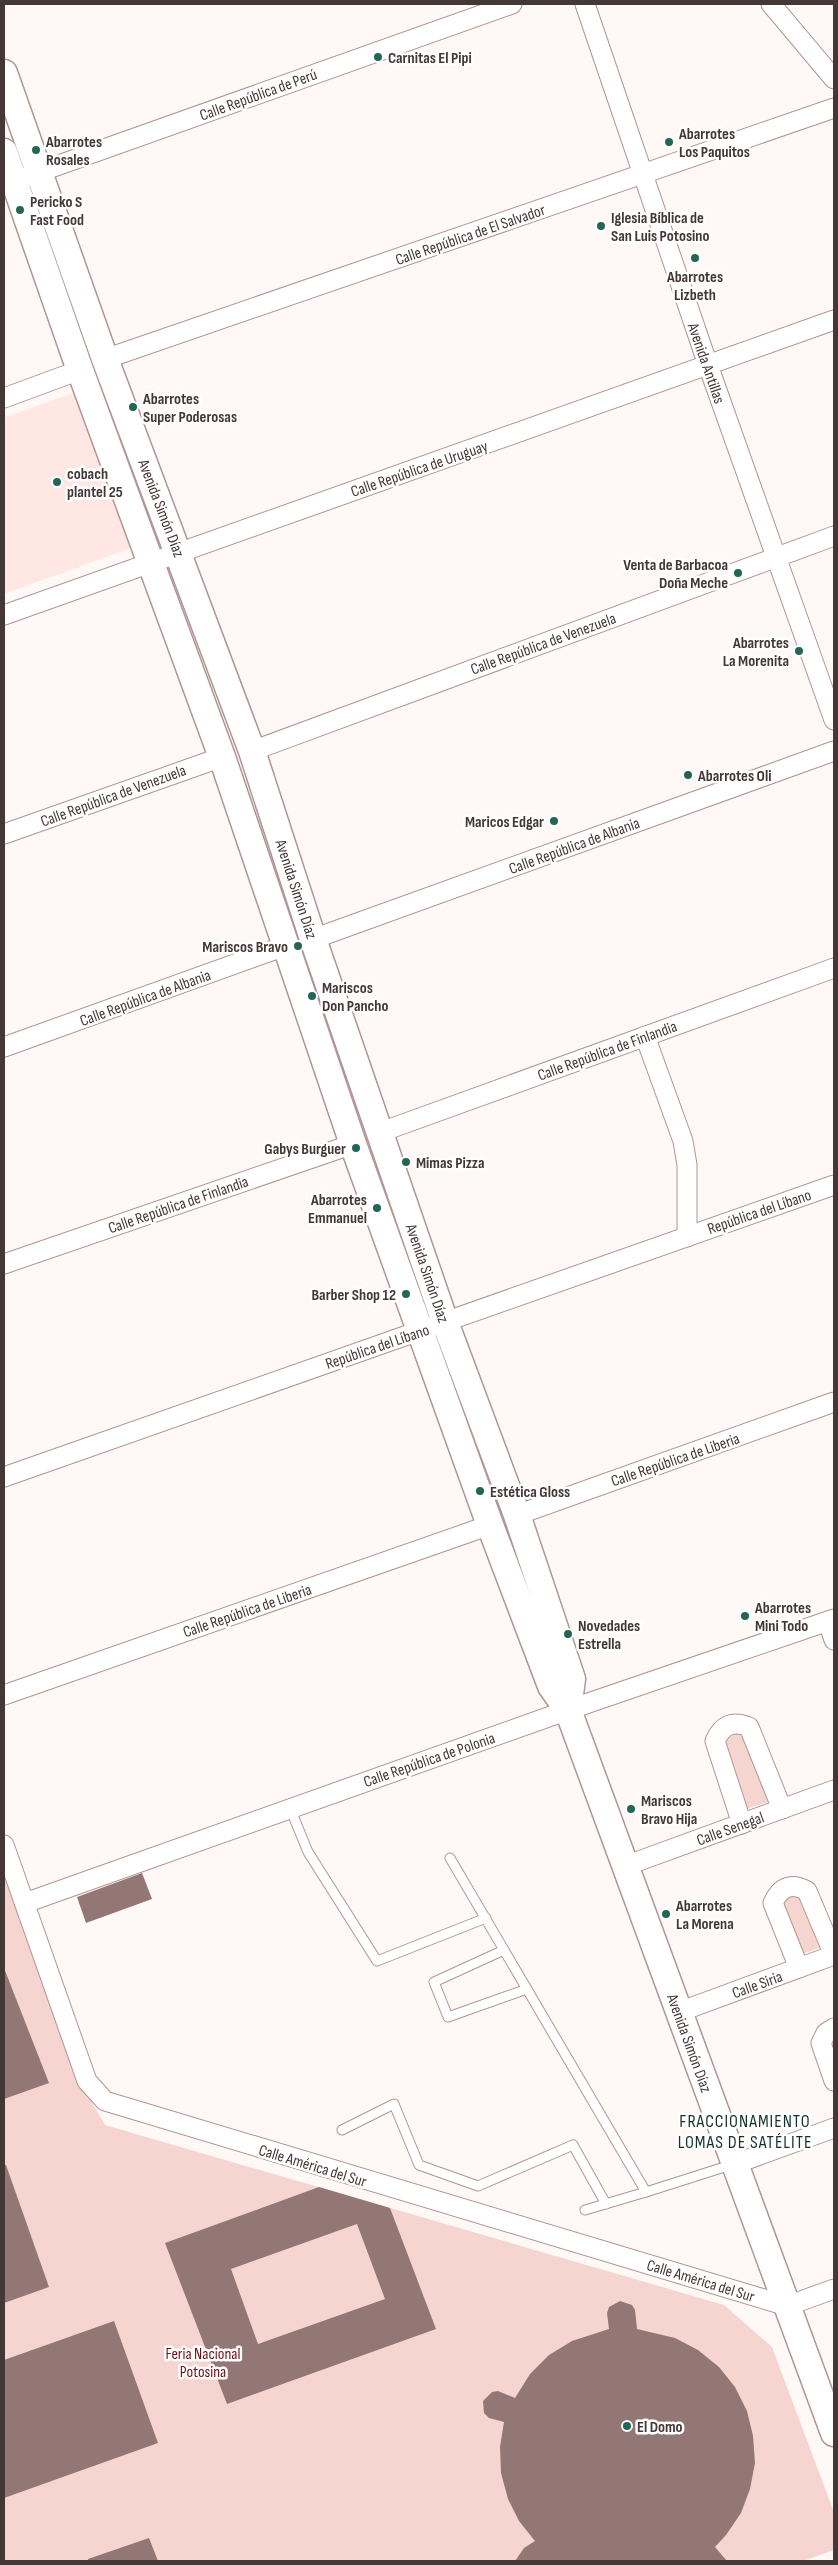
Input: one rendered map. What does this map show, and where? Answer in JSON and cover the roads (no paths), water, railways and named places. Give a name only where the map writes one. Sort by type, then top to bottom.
[{"type":"main road","name":"Avenida Simón Díaz","points":[[4,73],[105,359],[179,552],[252,751],[313,939],[380,1132],[490,1525],[551,1686],[568,1710],[834,2433]]},
{"type":"main road","name":"Avenida Simón Díaz","points":[[4,152],[9,183],[80,370],[222,757],[353,1144],[516,1515],[572,1679],[568,1710]]},
{"type":"street","name":"Calle República de Perú","points":[[9,183],[512,4]]},
{"type":"street","name":"Avenida Antillas","points":[[585,4],[708,366],[834,720]]},
{"type":"street","points":[[771,4],[834,79]]},
{"type":"street","name":"Calle República de El Salvador","points":[[105,359],[834,108]]},
{"type":"street","name":"Calle República de Uruguay","points":[[4,615],[834,320]]},
{"type":"street","points":[[4,398],[80,370]]},
{"type":"street","name":"Calle República de Venezuela","points":[[252,751],[834,536]]},
{"type":"street","name":"Calle República de Albania","points":[[313,939],[834,751]]},
{"type":"street","name":"Calle República de Venezuela","points":[[4,834],[222,757]]},
{"type":"street","name":"Calle República de Albania","points":[[4,1047],[285,946]]},
{"type":"street","name":"Calle República de Finlandia","points":[[380,1132],[834,968]]},
{"type":"street","points":[[645,1036],[683,1141],[688,1165],[687,1236]]},
{"type":"street","name":"Calle República de Finlandia","points":[[4,1264],[353,1144]]},
{"type":"street","name":"República del Líbano","points":[[4,1477],[834,1185]]},
{"type":"street","name":"Calle República de Liberia","points":[[516,1515],[834,1402]]},
{"type":"street","name":"Calle República de Liberia","points":[[4,1695],[490,1525]]},
{"type":"street","points":[[831,1620],[834,1640]]},
{"type":"street","name":"Calle República de Polonia","points":[[25,1903],[568,1710],[831,1620]]},
{"type":"street","points":[[742,1824],[715,1741],[719,1732],[728,1724],[740,1723],[749,1727],[782,1809]]},
{"type":"street","name":"Calle Senegal","points":[[625,1866],[834,1790]]},
{"type":"street","name":"Calle América del Sur","points":[[4,1844],[87,2081],[105,2101],[787,2306]]},
{"type":"street","points":[[799,1968],[773,1903],[778,1892],[785,1887],[798,1886],[807,1891],[834,1955]]},
{"type":"street","name":"Calle Siria","points":[[679,2012],[834,1955]]},
{"type":"street","points":[[834,2028],[826,2033],[822,2043],[834,2081]]},
{"type":"street","points":[[735,2164],[834,2128]]},
{"type":"street","points":[[787,2306],[834,2289]]},
{"type":"lane","points":[[290,1808],[308,1852],[377,1961],[486,1918]]},
{"type":"lane","points":[[450,1858],[646,2192]]},
{"type":"lane","points":[[504,1950],[434,1982],[448,2017],[527,1989]]},
{"type":"lane","points":[[342,2130],[394,2104],[419,2165],[478,2186],[573,2145],[606,2204]]},
{"type":"lane","points":[[585,2210],[735,2164]]},
{"type":"place","name":"Carnitas El Pipi","points":[[378,57]]},
{"type":"place","name":"Abarrotes Los Paquitos","points":[[669,142]]},
{"type":"place","name":"Abarrotes Rosales","points":[[36,150]]},
{"type":"place","name":"Pericko S Fast Food","points":[[20,210]]},
{"type":"place","name":"Iglesia Bíblica de San Luis Potosino","points":[[601,226]]},
{"type":"place","name":"Abarrotes Lizbeth","points":[[695,258]]},
{"type":"place","name":"Abarrotes Super Poderosas","points":[[133,407]]},
{"type":"place","name":"cobach plantel 25","points":[[57,482]]},
{"type":"place","name":"Venta de Barbacoa Doña Meche","points":[[738,573]]},
{"type":"place","name":"Abarrotes La Morenita","points":[[799,651]]},
{"type":"place","name":"Abarrotes Oli","points":[[688,775]]},
{"type":"place","name":"Maricos Edgar","points":[[554,821]]},
{"type":"place","name":"Mariscos Bravo","points":[[298,946]]},
{"type":"place","name":"Mariscos Don Pancho","points":[[312,996]]},
{"type":"place","name":"Gabys Burguer","points":[[356,1148]]},
{"type":"place","name":"Mimas Pizza","points":[[406,1162]]},
{"type":"place","name":"Abarrotes Emmanuel","points":[[377,1208]]},
{"type":"place","name":"Barber Shop 12","points":[[406,1294]]},
{"type":"place","name":"Estética Gloss","points":[[480,1491]]},
{"type":"place","name":"Abarrotes Mini Todo","points":[[745,1616]]},
{"type":"place","name":"Novedades Estrella","points":[[568,1634]]},
{"type":"place","name":"Mariscos Bravo Hija","points":[[631,1809]]},
{"type":"place","name":"Abarrotes La Morena","points":[[666,1914]]},
{"type":"place","name":"El Domo","points":[[627,2426]]},
{"type":"district","name":"FRACCIONAMIENTO LOMAS DE SATÉLITE","points":[[745,2131]]},
{"type":"park label","name":"Feria Nacional Potosina","points":[[203,2362]]}]
